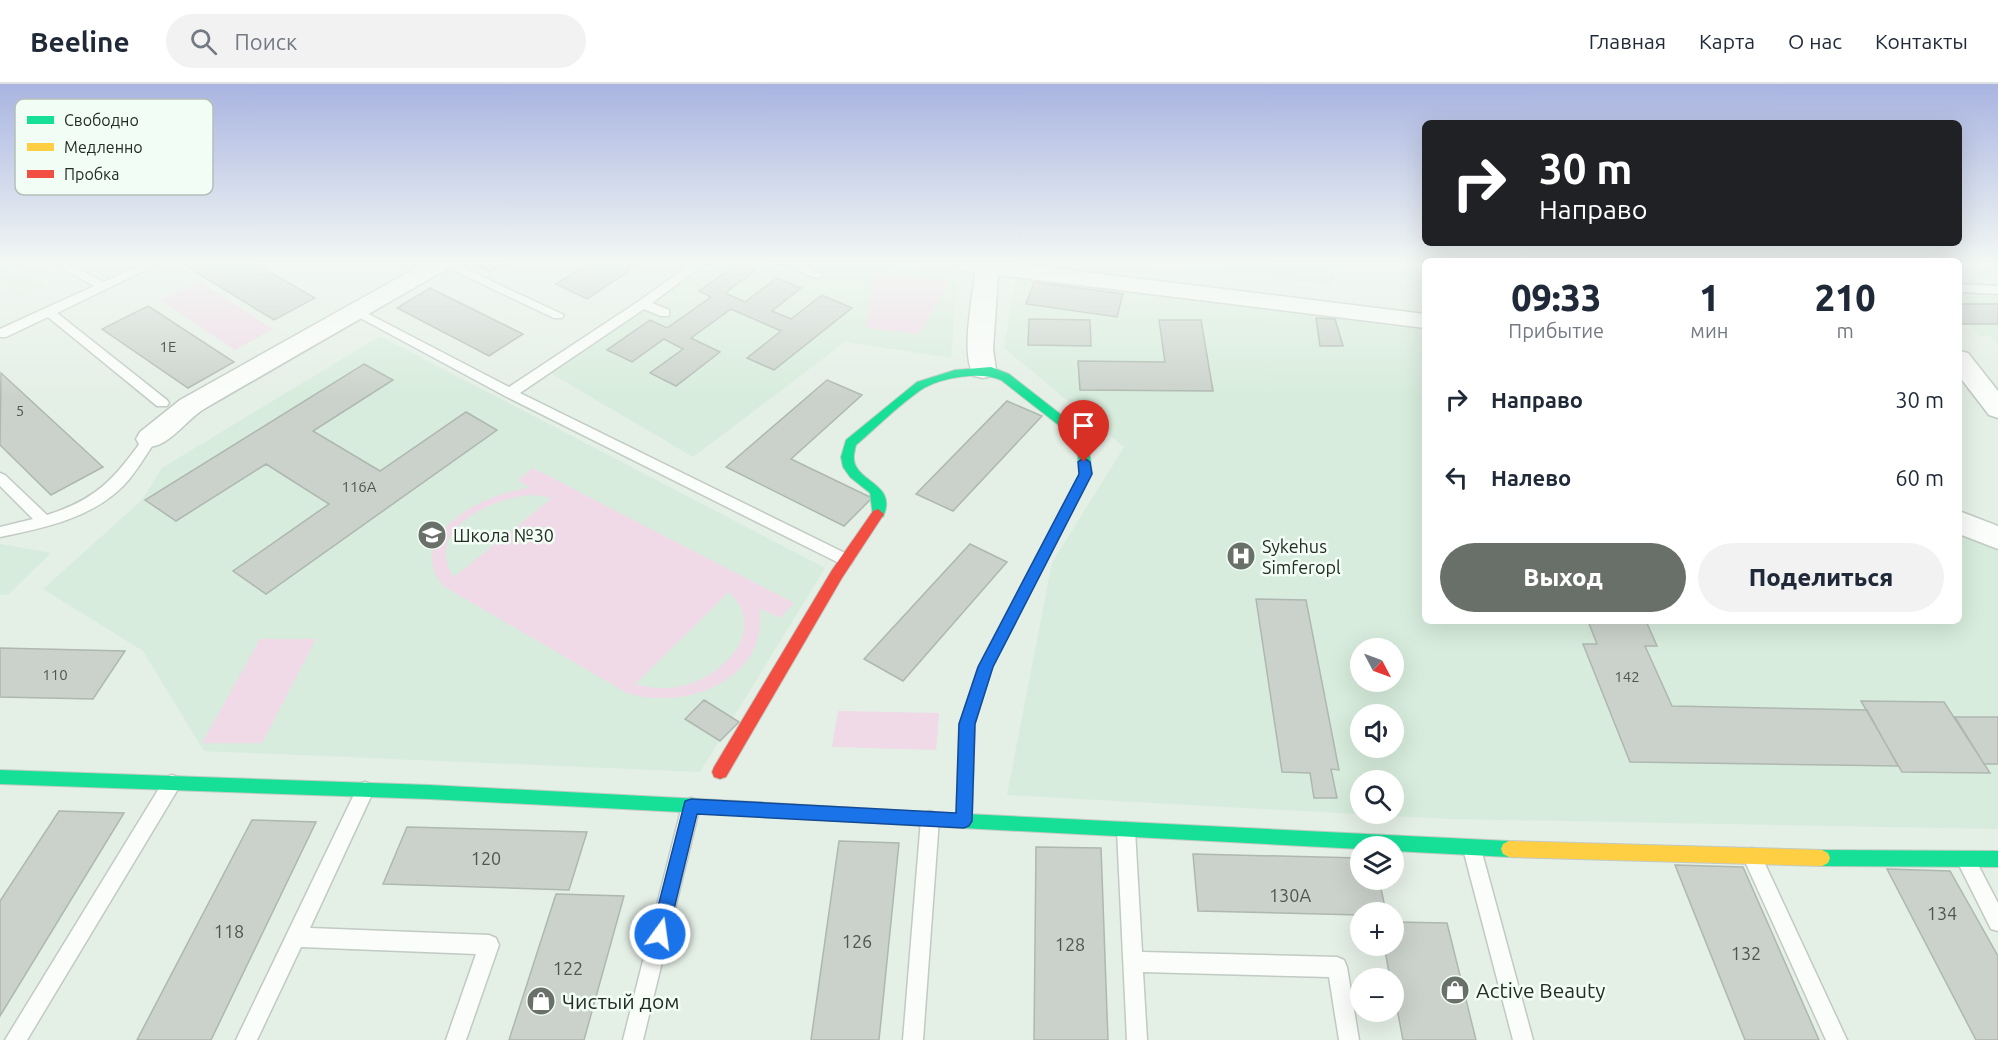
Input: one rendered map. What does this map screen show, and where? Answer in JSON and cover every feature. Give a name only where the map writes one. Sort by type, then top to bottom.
[{"type":"street","points":[[150,439],[189,406],[364,309]]},
{"type":"street","points":[[979,309],[983,370]]},
{"type":"street","points":[[1324,309],[1422,321]]},
{"type":"street","points":[[1962,363],[1998,409]]},
{"type":"street","points":[[720,772],[846,560],[878,514],[880,503],[878,493],[871,485],[849,472],[845,462],[845,452],[850,443],[921,385],[941,377],[983,370],[1005,377],[1069,427],[1083,449],[1086,474],[985,667],[967,724],[964,821]]},
{"type":"street","points":[[1962,523],[1998,538]]},
{"type":"street","points":[[0,777],[365,790],[1472,847],[1752,857],[1998,859]]},
{"type":"lane","points":[[0,333],[59,309]]},
{"type":"lane","points":[[544,309],[558,315]]},
{"type":"lane","points":[[510,393],[635,309]]},
{"type":"lane","points":[[655,309],[665,313]]},
{"type":"lane","points":[[50,313],[162,403]]},
{"type":"lane","points":[[357,313],[510,393],[846,560]]},
{"type":"lane","points":[[0,532],[45,522],[82,509],[115,486],[150,439]]},
{"type":"lane","points":[[0,478],[45,522]]},
{"type":"lane","points":[[15,1040],[172,783]]},
{"type":"lane","points":[[246,1040],[365,790]]},
{"type":"lane","points":[[633,1040],[691,806]]},
{"type":"lane","points":[[913,1040],[930,819]]},
{"type":"lane","points":[[1126,830],[1137,1040]]},
{"type":"lane","points":[[1472,847],[1523,1040]]},
{"type":"lane","points":[[1752,857],[1837,1040]]},
{"type":"lane","points":[[1964,858],[1998,922]]},
{"type":"lane","points":[[296,937],[489,945],[456,1040]]},
{"type":"lane","points":[[1133,962],[1337,967],[1349,1040]]},
{"type":"shaded area","points":[[173,309],[242,309],[273,329],[235,350]]},
{"type":"shaded area","points":[[626,309],[955,309],[951,358],[845,342],[693,457],[542,368]]},
{"type":"shaded area","points":[[869,309],[934,309],[919,334],[867,328]]},
{"type":"shaded area","name":"Sykehus Simferopl","points":[[1011,309],[1280,309],[1422,326],[1422,624],[1962,624],[1962,533],[1998,549],[1998,829],[1404,817],[1404,770],[1350,770],[1350,814],[1007,795],[1052,563],[1124,447],[1004,348]]},
{"type":"shaded area","points":[[1962,309],[1998,309],[1998,345],[1990,336],[1980,336],[1962,315]]},
{"type":"shaded area","name":"Школа №30","points":[[380,336],[825,568],[700,772],[204,751],[143,651],[43,589],[141,501],[162,468]]},
{"type":"shaded area","points":[[533,468],[794,603],[780,618],[759,608],[759,633],[751,654],[738,671],[719,684],[697,693],[673,698],[650,698],[627,693],[443,586],[433,567],[433,549],[441,533],[455,519],[473,507],[512,491],[530,488],[518,480]],"holes":[[[533,495],[552,498],[454,577],[446,560],[447,544],[455,530],[467,518],[500,501]],[[729,592],[740,607],[744,621],[743,636],[736,650],[725,662],[712,673],[682,686],[659,688],[635,684]]]},
{"type":"shaded area","points":[[0,544],[51,553],[8,595],[0,594]]},
{"type":"shaded area","points":[[260,639],[316,639],[262,743],[202,743]]},
{"type":"shaded area","points":[[838,711],[939,713],[936,750],[832,747]]},
{"type":"building","points":[[143,309],[152,309],[234,362],[188,388],[102,329]]},
{"type":"building","points":[[255,309],[295,309],[274,320]]},
{"type":"building","points":[[398,309],[472,309],[523,334],[489,356]]},
{"type":"building","points":[[695,309],[775,309],[772,311],[791,319],[804,309],[851,309],[774,370],[747,358],[781,331],[731,309],[691,338],[720,352],[676,386],[650,373],[683,349],[664,339],[632,362],[607,350],[650,320],[667,328]]},
{"type":"building","points":[[1058,309],[1119,309],[1117,317]]},
{"type":"building","points":[[1962,309],[1998,309],[1998,324],[1962,324]]},
{"type":"building","points":[[1316,318],[1335,319],[1343,346],[1320,346]]},
{"type":"building","points":[[1029,319],[1090,320],[1091,346],[1028,345]]},
{"type":"building","points":[[1159,320],[1201,320],[1213,391],[1080,390],[1078,361],[1165,362]]},
{"type":"building","points":[[364,364],[393,380],[313,431],[380,471],[466,412],[497,430],[266,594],[233,571],[329,504],[266,464],[176,521],[145,500]]},
{"type":"building","points":[[1,373],[103,467],[51,495],[0,445]]},
{"type":"building","points":[[827,380],[862,395],[791,459],[872,498],[844,526],[726,467]]},
{"type":"building","points":[[1007,401],[1042,416],[953,511],[916,494]]},
{"type":"building","points":[[970,544],[1007,562],[903,681],[864,659]]},
{"type":"building","points":[[1256,599],[1306,600],[1339,770],[1331,769],[1337,798],[1314,798],[1310,773],[1282,772]]},
{"type":"building","points":[[1589,624],[1647,624],[1657,646],[1645,646],[1672,706],[1867,710],[1898,766],[1630,762],[1583,644],[1597,644]]},
{"type":"building","points":[[0,648],[125,651],[93,699],[0,697]]},
{"type":"building","points":[[704,700],[739,722],[720,741],[685,719]]},
{"type":"building","points":[[1861,701],[1944,702],[1990,773],[1902,772]]},
{"type":"building","points":[[1955,717],[1998,717],[1998,764],[1984,764]]},
{"type":"building","points":[[59,811],[124,813],[0,1016],[0,901]]},
{"type":"building","points":[[252,820],[316,822],[211,1040],[137,1040]]},
{"type":"building","points":[[407,827],[587,832],[569,890],[383,884]]},
{"type":"building","points":[[839,841],[899,843],[879,1040],[811,1040]]},
{"type":"building","points":[[1036,847],[1101,848],[1108,1040],[1034,1040]]},
{"type":"building","points":[[1193,854],[1350,858],[1350,890],[1381,890],[1384,902],[1350,902],[1350,915],[1198,911]]},
{"type":"building","points":[[1675,865],[1743,867],[1819,1040],[1745,1040]]},
{"type":"building","points":[[1887,869],[1950,871],[1998,956],[1998,1040],[1976,1040]]},
{"type":"building","points":[[556,894],[624,896],[584,1040],[509,1040]]},
{"type":"building","points":[[1404,922],[1447,923],[1476,1040],[1403,1040],[1400,1022],[1404,1022],[1404,968],[1388,968],[1386,956],[1404,956]]},
{"type":"traffic: fast","points":[[878,514],[879,500],[875,491],[849,467],[847,457],[850,443],[921,385],[955,374],[991,371],[1005,377],[1069,427],[1083,449],[1086,474],[1065,513]]},
{"type":"traffic: fast","points":[[0,777],[429,792],[719,807]]},
{"type":"traffic: fast","points":[[925,819],[1509,849]]},
{"type":"traffic: fast","points":[[1822,858],[1998,859]]},
{"type":"traffic: slow","points":[[964,821],[967,724],[985,667],[1065,513]]},
{"type":"traffic: slow","points":[[719,807],[925,819]]},
{"type":"traffic: slow","points":[[1509,849],[1822,858]]},
{"type":"traffic: jam","points":[[720,772],[837,574],[878,514]]},
{"type":"place","name":"Школа №30","points":[[432,535]]},
{"type":"place","name":"Sykehus Simferopl","points":[[1241,556]]},
{"type":"place","name":"Active Beauty","points":[[1455,990]]},
{"type":"place","name":"Чистый дом","points":[[541,1001]]},
{"type":"route","points":[[660,934],[691,806],[964,821],[967,724],[985,667],[1086,474],[1084,462]]}]
